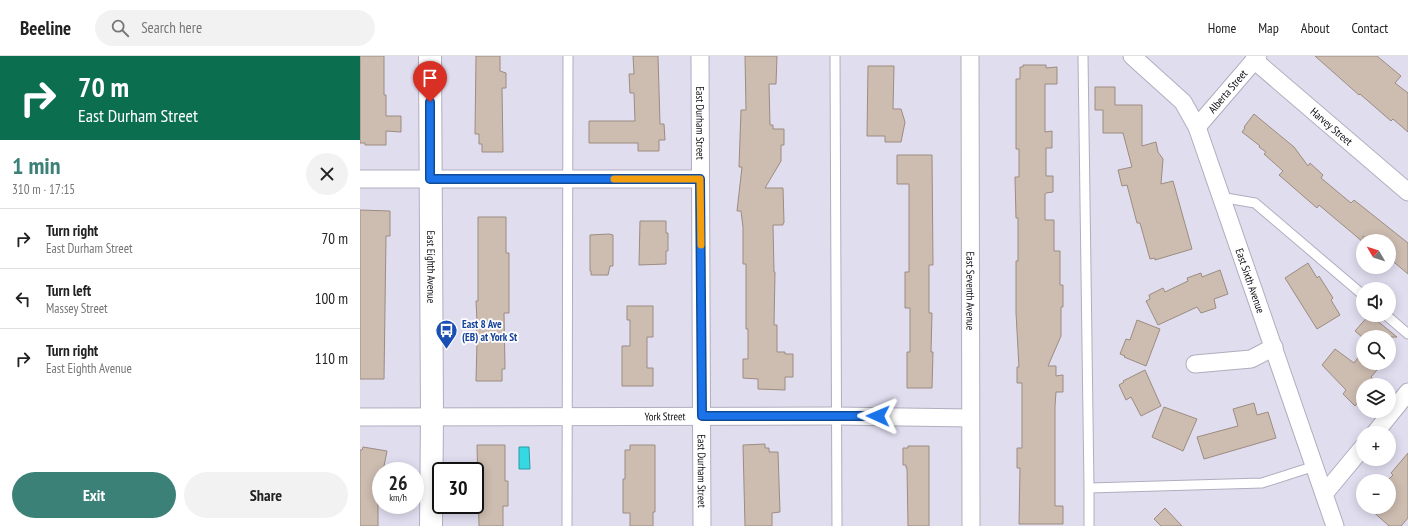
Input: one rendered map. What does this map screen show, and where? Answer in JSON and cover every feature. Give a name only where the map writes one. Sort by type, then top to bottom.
[{"type":"street","name":"East Eighth Avenue","points":[[430,56],[432,418],[431,526]]},
{"type":"street","name":"East Durham Street","points":[[700,56],[702,526]]},
{"type":"street","name":"East Seventh Avenue","points":[[970,56],[971,526]]},
{"type":"street","name":"East Sixth Avenue","points":[[1132,56],[1183,102],[1197,127],[1335,526]]},
{"type":"street","name":"Alberta Street","points":[[1197,127],[1256,58]]},
{"type":"street","name":"Harvey Street","points":[[1256,58],[1408,192]]},
{"type":"street","points":[[360,179],[700,179]]},
{"type":"street","points":[[1195,364],[1251,359],[1274,347]]},
{"type":"street","points":[[1381,426],[1408,392]]},
{"type":"street","name":"York Street","points":[[360,417],[836,416],[970,418]]},
{"type":"street","points":[[1324,494],[1356,455]]},
{"type":"lane","points":[[567,526],[568,56]]},
{"type":"lane","points":[[835,56],[836,526]]},
{"type":"lane","points":[[1083,56],[1089,526]]},
{"type":"lane","points":[[1220,197],[1255,203],[1356,289]]},
{"type":"lane","points":[[1394,322],[1408,334]]},
{"type":"lane","points":[[1089,488],[1262,483],[1315,466]]},
{"type":"water","points":[[519,447],[529,447],[530,469],[519,469]]},
{"type":"building","points":[[360,56],[384,56],[384,95],[386,95],[386,116],[401,116],[401,132],[386,131],[386,145],[365,145],[365,143],[360,143]]},
{"type":"building","points":[[476,56],[500,56],[500,71],[506,73],[506,88],[502,88],[503,152],[482,152],[482,144],[479,144],[479,134],[475,134]]},
{"type":"building","points":[[633,56],[658,56],[660,124],[664,124],[665,140],[659,140],[659,151],[638,151],[638,143],[589,143],[589,121],[635,121],[634,93],[630,93],[629,74],[634,74]]},
{"type":"building","points":[[745,56],[777,56],[776,84],[769,84],[770,125],[773,125],[773,129],[784,129],[784,145],[781,145],[781,161],[765,188],[783,188],[784,223],[783,225],[773,225],[775,272],[774,325],[777,325],[777,352],[793,354],[793,377],[785,377],[785,390],[758,389],[758,379],[743,378],[743,359],[748,359],[748,329],[746,329],[746,264],[743,264],[743,227],[741,211],[737,211],[742,167],[739,167],[741,110],[746,110]]},
{"type":"building","points":[[1315,56],[1377,56],[1401,76],[1395,83],[1408,93],[1408,132],[1393,119],[1391,121],[1360,94],[1359,95]]},
{"type":"building","points":[[1023,65],[1046,65],[1046,68],[1057,67],[1057,84],[1045,84],[1045,132],[1052,131],[1052,148],[1046,148],[1046,176],[1053,176],[1053,192],[1045,194],[1045,220],[1054,220],[1054,251],[1060,251],[1060,285],[1063,285],[1061,336],[1048,366],[1056,366],[1056,376],[1063,375],[1063,392],[1056,392],[1055,406],[1055,506],[1063,506],[1063,524],[1019,524],[1020,468],[1017,468],[1017,448],[1022,448],[1022,383],[1017,383],[1017,367],[1019,367],[1016,313],[1018,218],[1016,218],[1015,177],[1019,177],[1019,149],[1016,149],[1016,79],[1020,79],[1020,67],[1023,67]]},
{"type":"building","points":[[868,66],[894,66],[893,109],[901,109],[905,122],[901,142],[885,142],[885,136],[867,136]]},
{"type":"building","points":[[1095,87],[1115,87],[1115,105],[1142,105],[1142,146],[1156,142],[1158,152],[1163,159],[1161,184],[1173,181],[1192,249],[1155,260],[1155,258],[1150,259],[1140,223],[1137,223],[1127,185],[1122,186],[1118,170],[1132,167],[1123,133],[1103,133],[1103,110],[1095,110]]},
{"type":"building","points":[[1254,114],[1294,147],[1308,166],[1310,163],[1323,175],[1321,178],[1351,203],[1354,200],[1408,243],[1408,274],[1396,264],[1396,234],[1356,234],[1356,236],[1319,205],[1317,208],[1279,175],[1283,171],[1264,154],[1266,152],[1259,147],[1260,146],[1242,132],[1245,128],[1244,127]]},
{"type":"building","points":[[897,155],[932,155],[933,265],[929,265],[929,313],[932,313],[932,388],[907,388],[907,352],[910,352],[910,308],[905,308],[905,272],[909,272],[909,184],[897,184]]},
{"type":"building","points":[[360,210],[390,211],[390,236],[386,236],[384,379],[360,379]]},
{"type":"building","points":[[478,217],[506,217],[506,253],[509,253],[509,313],[504,313],[505,369],[502,369],[502,381],[476,381]]},
{"type":"building","points":[[640,221],[666,221],[668,251],[666,251],[666,264],[639,265]]},
{"type":"building","points":[[590,235],[613,235],[613,266],[610,266],[608,275],[591,275]]},
{"type":"building","points":[[1308,263],[1317,278],[1319,276],[1333,298],[1331,300],[1340,315],[1317,329],[1285,278]]},
{"type":"building","points":[[1220,270],[1228,294],[1214,299],[1216,308],[1201,313],[1197,307],[1158,325],[1146,301],[1150,299],[1149,295],[1163,288],[1165,292],[1188,281],[1187,278],[1201,273],[1202,277]]},
{"type":"building","points":[[627,306],[653,306],[653,337],[647,337],[647,368],[653,368],[653,386],[622,386],[622,346],[630,346],[630,320],[627,320]]},
{"type":"building","points":[[1137,320],[1160,329],[1146,366],[1120,354],[1126,339],[1130,340]]},
{"type":"building","points":[[1363,322],[1379,322],[1388,330],[1356,330],[1356,332],[1355,331]]},
{"type":"building","points":[[1335,349],[1354,363],[1356,360],[1356,370],[1377,370],[1371,377],[1372,378],[1356,378],[1355,406],[1343,394],[1346,390],[1322,365]]},
{"type":"building","points":[[1145,370],[1161,406],[1141,416],[1131,397],[1126,400],[1119,385],[1124,382],[1123,381]]},
{"type":"building","points":[[1254,403],[1257,415],[1268,412],[1276,438],[1204,459],[1197,437],[1238,426],[1233,409]]},
{"type":"building","points":[[1164,407],[1197,419],[1183,451],[1152,437]]},
{"type":"building","points":[[765,444],[765,448],[769,448],[769,452],[778,452],[780,512],[772,513],[772,526],[745,526],[743,445]]},
{"type":"building","points":[[477,445],[505,445],[505,481],[508,481],[508,506],[503,506],[503,526],[479,526],[479,514],[484,514],[484,462],[477,462]]},
{"type":"building","points":[[630,445],[655,445],[655,512],[653,512],[653,526],[630,526],[630,513],[623,513],[625,450],[630,450]]},
{"type":"building","points":[[908,446],[929,446],[929,526],[908,526],[907,468],[906,465],[903,465],[903,448],[908,448]]},
{"type":"building","points":[[363,447],[387,451],[385,462],[372,462],[372,514],[378,514],[378,526],[360,526],[360,450],[362,450]]},
{"type":"building","points":[[1408,453],[1408,518],[1401,526],[1389,526],[1376,514],[1396,514],[1396,474],[1391,473]]},
{"type":"building","points":[[1165,508],[1182,526],[1161,526],[1154,519]]},
{"type":"slow traffic","points":[[614,179],[700,179],[701,245]]},
{"type":"place","name":"East 8 Ave (EB) at York St","points":[[446,350]]},
{"type":"route","points":[[430,102],[430,179],[700,179],[702,416],[878,416]]}]
